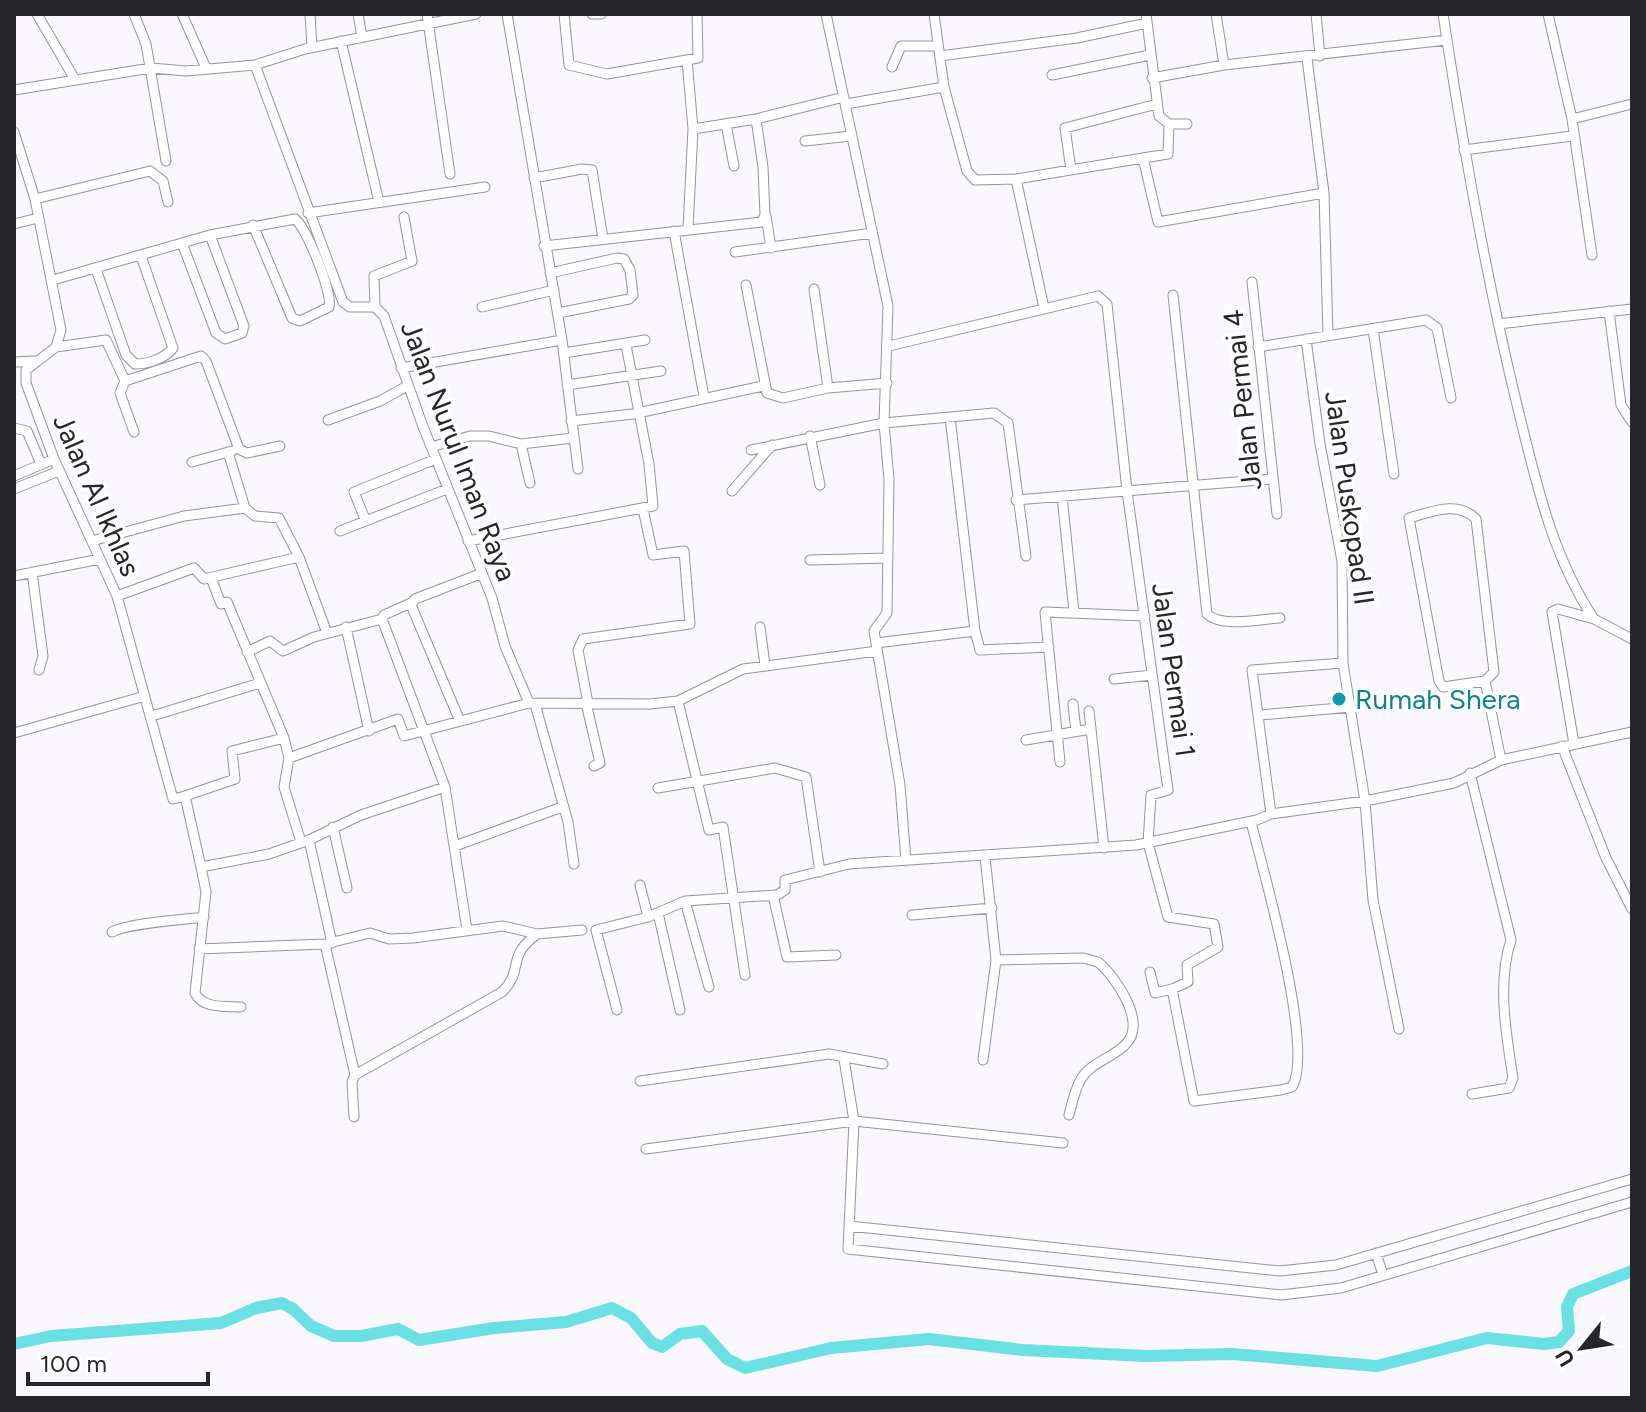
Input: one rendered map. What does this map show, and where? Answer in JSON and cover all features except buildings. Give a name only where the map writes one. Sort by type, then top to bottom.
[{"type":"street","points":[[37,14],[74,78]]},
{"type":"street","points":[[134,14],[151,68],[166,161]]},
{"type":"street","points":[[182,14],[206,68]]},
{"type":"street","points":[[310,14],[312,47]]},
{"type":"street","points":[[358,14],[362,37]]},
{"type":"street","points":[[14,90],[151,68],[186,71],[255,65],[427,18],[476,14]]},
{"type":"street","points":[[507,14],[544,246],[558,313],[578,469]]},
{"type":"street","points":[[564,14],[569,65],[607,74],[698,58],[697,14]]},
{"type":"street","points":[[592,14],[601,14]]},
{"type":"street","points":[[826,14],[888,306],[884,423],[887,613],[874,631],[900,785],[906,861]]},
{"type":"street","points":[[934,14],[944,87],[970,176],[984,181],[1016,179],[1168,154],[1169,124]]},
{"type":"street","points":[[1216,14],[1224,65]]},
{"type":"street","points":[[1316,14],[1320,56]]},
{"type":"street","points":[[1443,14],[1464,150],[1498,324],[1554,543],[1594,619]]},
{"type":"street","points":[[1548,14],[1572,119],[1572,136],[1592,255]]},
{"type":"street","points":[[427,18],[450,174]]},
{"type":"street","points":[[892,67],[901,46],[939,51],[1064,40],[1146,19],[1160,119],[1169,124],[1187,124]]},
{"type":"street","points":[[1152,78],[1224,65],[1447,40]]},
{"type":"street","points":[[341,41],[379,202]]},
{"type":"street","points":[[1052,75],[1150,55]]},
{"type":"street","points":[[1307,58],[1324,193],[1328,336]]},
{"type":"street","points":[[687,60],[693,129],[688,229]]},
{"type":"street","name":"Jalan Nurul Iman Raya","points":[[255,65],[345,305],[375,307],[384,316],[407,386],[532,704],[562,807],[574,864]]},
{"type":"street","points":[[693,129],[845,100],[944,87]]},
{"type":"street","points":[[1071,170],[1065,128],[1157,104]]},
{"type":"street","points":[[1572,119],[1632,104]]},
{"type":"street","points":[[756,119],[771,248]]},
{"type":"street","points":[[726,124],[734,166]]},
{"type":"street","points":[[15,136],[35,199],[61,321],[56,347]]},
{"type":"street","points":[[805,141],[851,136]]},
{"type":"street","points":[[1464,150],[1572,136]]},
{"type":"street","points":[[1143,158],[1158,222],[1324,193]]},
{"type":"street","points":[[534,178],[592,170],[603,239]]},
{"type":"street","points":[[35,199],[150,171],[163,181],[168,202]]},
{"type":"street","points":[[889,346],[1044,308],[1016,179]]},
{"type":"street","points":[[308,213],[485,187]]},
{"type":"street","points":[[544,246],[760,222],[765,215]]},
{"type":"street","points":[[375,307],[374,276],[412,261],[404,217]]},
{"type":"street","points":[[14,224],[38,218]]},
{"type":"street","points":[[53,280],[210,235],[253,225],[290,219],[299,222],[330,296],[327,309],[300,321],[292,318],[253,225]]},
{"type":"street","points":[[674,231],[704,397]]},
{"type":"street","points":[[735,252],[872,233]]},
{"type":"street","points":[[182,243],[216,333],[225,339],[242,333],[244,326],[210,235]]},
{"type":"street","points":[[96,269],[126,355],[135,364],[142,364],[160,358],[173,348],[141,256]]},
{"type":"street","points":[[550,273],[617,258],[624,259],[630,270],[633,295],[629,299],[558,313]]},
{"type":"street","name":"Jalan Permai 4","points":[[1252,282],[1277,514]]},
{"type":"street","points":[[746,285],[763,386],[774,398],[828,388],[887,383]]},
{"type":"street","points":[[814,289],[828,388]]},
{"type":"street","points":[[482,307],[554,290]]},
{"type":"street","points":[[1173,295],[1207,614],[1225,620],[1280,618]]},
{"type":"street","name":"Jalan Permai 1","points":[[1044,308],[1098,296],[1107,304],[1127,491],[1168,790],[1151,795],[1148,843]]},
{"type":"street","points":[[1498,324],[1632,309]]},
{"type":"street","points":[[1609,311],[1621,405],[1632,422]]},
{"type":"street","points":[[1258,347],[1426,320],[1433,322],[1451,398]]},
{"type":"street","points":[[1373,329],[1394,474]]},
{"type":"street","name":"Jalan Puskopad II","points":[[1306,339],[1320,444],[1342,561],[1343,663],[1365,801],[1376,927],[1399,1029]]},
{"type":"street","points":[[14,362],[34,361],[56,347],[106,340],[125,381],[120,393],[134,432]]},
{"type":"street","points":[[401,368],[562,340]]},
{"type":"street","points":[[564,353],[645,340]]},
{"type":"street","points":[[468,541],[653,506],[626,345]]},
{"type":"street","points":[[125,381],[196,356],[203,357],[239,449]]},
{"type":"street","name":"Jalan Al Ikhlas","points":[[34,361],[26,370],[26,383],[59,471],[117,596],[173,799],[185,796],[205,866],[206,892],[195,993],[198,1000],[209,1004],[241,1007]]},
{"type":"street","points":[[567,385],[661,371]]},
{"type":"street","points":[[328,420],[380,401],[407,386]]},
{"type":"street","points":[[571,421],[639,413],[763,386]]},
{"type":"street","points":[[751,450],[884,423],[994,413],[1008,423],[1026,556]]},
{"type":"street","points":[[950,417],[975,631],[980,650],[1049,647]]},
{"type":"street","points":[[14,428],[27,431],[41,464]]},
{"type":"street","points":[[431,447],[470,436],[489,436],[521,444],[573,438]]},
{"type":"street","points":[[810,436],[820,485]]},
{"type":"street","points":[[521,444],[530,483]]},
{"type":"street","points":[[732,491],[772,445]]},
{"type":"street","points":[[192,462],[239,449],[247,453],[280,446]]},
{"type":"street","points":[[228,452],[245,508],[255,516],[284,521],[327,633]]},
{"type":"street","points":[[14,476],[54,459]]},
{"type":"street","points":[[365,519],[355,491],[436,459]]},
{"type":"street","points":[[14,489],[59,471]]},
{"type":"street","points":[[1016,500],[1272,479]]},
{"type":"street","points":[[340,531],[447,489]]},
{"type":"street","points":[[1062,496],[1074,612]]},
{"type":"street","points":[[92,541],[184,516],[245,508]]},
{"type":"street","points":[[1453,508],[1469,512],[1476,519],[1494,672],[1485,681],[1443,687],[1439,681],[1409,518],[1453,508]]},
{"type":"street","points":[[594,766],[600,763],[578,650],[583,639],[690,624],[684,551],[653,555],[643,509]]},
{"type":"street","points":[[117,596],[194,568],[203,579],[299,557]]},
{"type":"street","points":[[810,560],[888,558]]},
{"type":"street","points":[[14,576],[100,559]]},
{"type":"street","points":[[32,572],[43,656],[39,670]]},
{"type":"street","points":[[247,652],[270,641],[283,651],[327,633],[382,619],[384,615],[480,574]]},
{"type":"street","points":[[211,578],[221,604],[227,602],[284,738],[289,758],[284,787],[305,841],[355,1075]]},
{"type":"street","points":[[413,602],[423,637],[459,719]]},
{"type":"street","points":[[1574,744],[1552,612],[1558,609],[1594,619],[1632,639]]},
{"type":"street","points":[[1060,762],[1045,612],[1145,616]]},
{"type":"street","points":[[382,619],[445,787],[467,930]]},
{"type":"street","points":[[346,627],[369,731]]},
{"type":"street","points":[[760,627],[765,665]]},
{"type":"street","points":[[289,758],[398,719],[404,736],[459,719],[532,704],[678,701],[743,669],[975,631]]},
{"type":"street","points":[[1271,814],[1252,670],[1343,663]]},
{"type":"street","points":[[1114,679],[1152,675]]},
{"type":"street","points":[[1485,681],[1501,760]]},
{"type":"street","points":[[152,716],[260,683]]},
{"type":"street","points":[[14,733],[145,696]]},
{"type":"street","points":[[678,701],[709,830],[723,827],[745,975]]},
{"type":"street","points":[[1073,704],[1076,731]]},
{"type":"street","points":[[1260,715],[1351,707]]},
{"type":"street","points":[[1089,711],[1104,848]]},
{"type":"street","points":[[1026,740],[1091,729]]},
{"type":"street","points":[[617,1010],[596,930],[653,915],[685,901],[773,895],[785,890],[785,880],[849,864],[985,857],[1148,843],[1251,822],[1271,814],[1365,801],[1454,783],[1501,760],[1632,732]]},
{"type":"street","points":[[185,796],[235,779],[232,751],[284,738]]},
{"type":"street","points":[[1562,746],[1606,858],[1632,909]]},
{"type":"street","points":[[658,788],[775,768],[806,777],[820,872]]},
{"type":"street","points":[[1470,773],[1511,940],[1505,961],[1505,1004],[1513,1078],[1509,1088],[1472,1094]]},
{"type":"street","points":[[205,866],[251,859],[445,787]]},
{"type":"street","points":[[455,846],[515,821],[562,807]]},
{"type":"street","points":[[1172,989],[1194,1101],[1250,1096],[1292,1087],[1299,1072],[1296,1027],[1281,945],[1251,822]]},
{"type":"street","points":[[333,827],[347,888]]},
{"type":"street","points":[[1148,843],[1168,917],[1214,924],[1218,947],[1187,965],[1188,982],[1172,989],[1155,993],[1150,972]]},
{"type":"street","points":[[983,1060],[996,960],[985,857]]},
{"type":"street","points":[[640,885],[653,915],[680,1010]]},
{"type":"street","points":[[773,895],[787,957],[836,955]]},
{"type":"street","points":[[685,901],[709,987]]},
{"type":"street","points":[[912,915],[992,908]]},
{"type":"street","points":[[112,932],[126,925],[145,927],[204,917]]},
{"type":"street","points":[[199,949],[328,943],[370,933],[389,939],[511,926],[537,934],[582,930]]},
{"type":"street","points":[[354,1117],[352,1082],[355,1075],[395,1049],[502,992],[513,978],[518,949],[537,934]]},
{"type":"street","points":[[996,960],[1083,958],[1098,962],[1126,1001],[1133,1017],[1133,1032],[1126,1044],[1082,1077],[1069,1115]]},
{"type":"street","points":[[640,1081],[829,1054],[883,1064]]},
{"type":"street","points":[[844,1059],[854,1121],[848,1249],[1281,1295],[1341,1288],[1632,1202]]},
{"type":"street","points":[[646,1149],[854,1121],[1063,1143]]},
{"type":"street","points":[[849,1226],[1280,1271],[1336,1265],[1632,1179]]},
{"type":"street","points":[[1376,1253],[1383,1275]]},
{"type":"waterway","points":[[14,1344],[51,1336],[221,1323],[256,1308],[282,1303],[311,1326],[334,1336],[361,1336],[398,1329],[419,1340],[494,1328],[566,1322],[612,1308],[631,1318],[652,1343],[662,1347],[680,1334],[702,1331],[727,1359],[745,1368],[831,1348],[929,1339],[1023,1350],[1146,1356],[1232,1354],[1377,1366],[1487,1338],[1544,1344],[1559,1342],[1569,1331],[1567,1307],[1573,1294],[1632,1271]]},
{"type":"place","name":"Rumah Shera","points":[[1339,699]]}]
